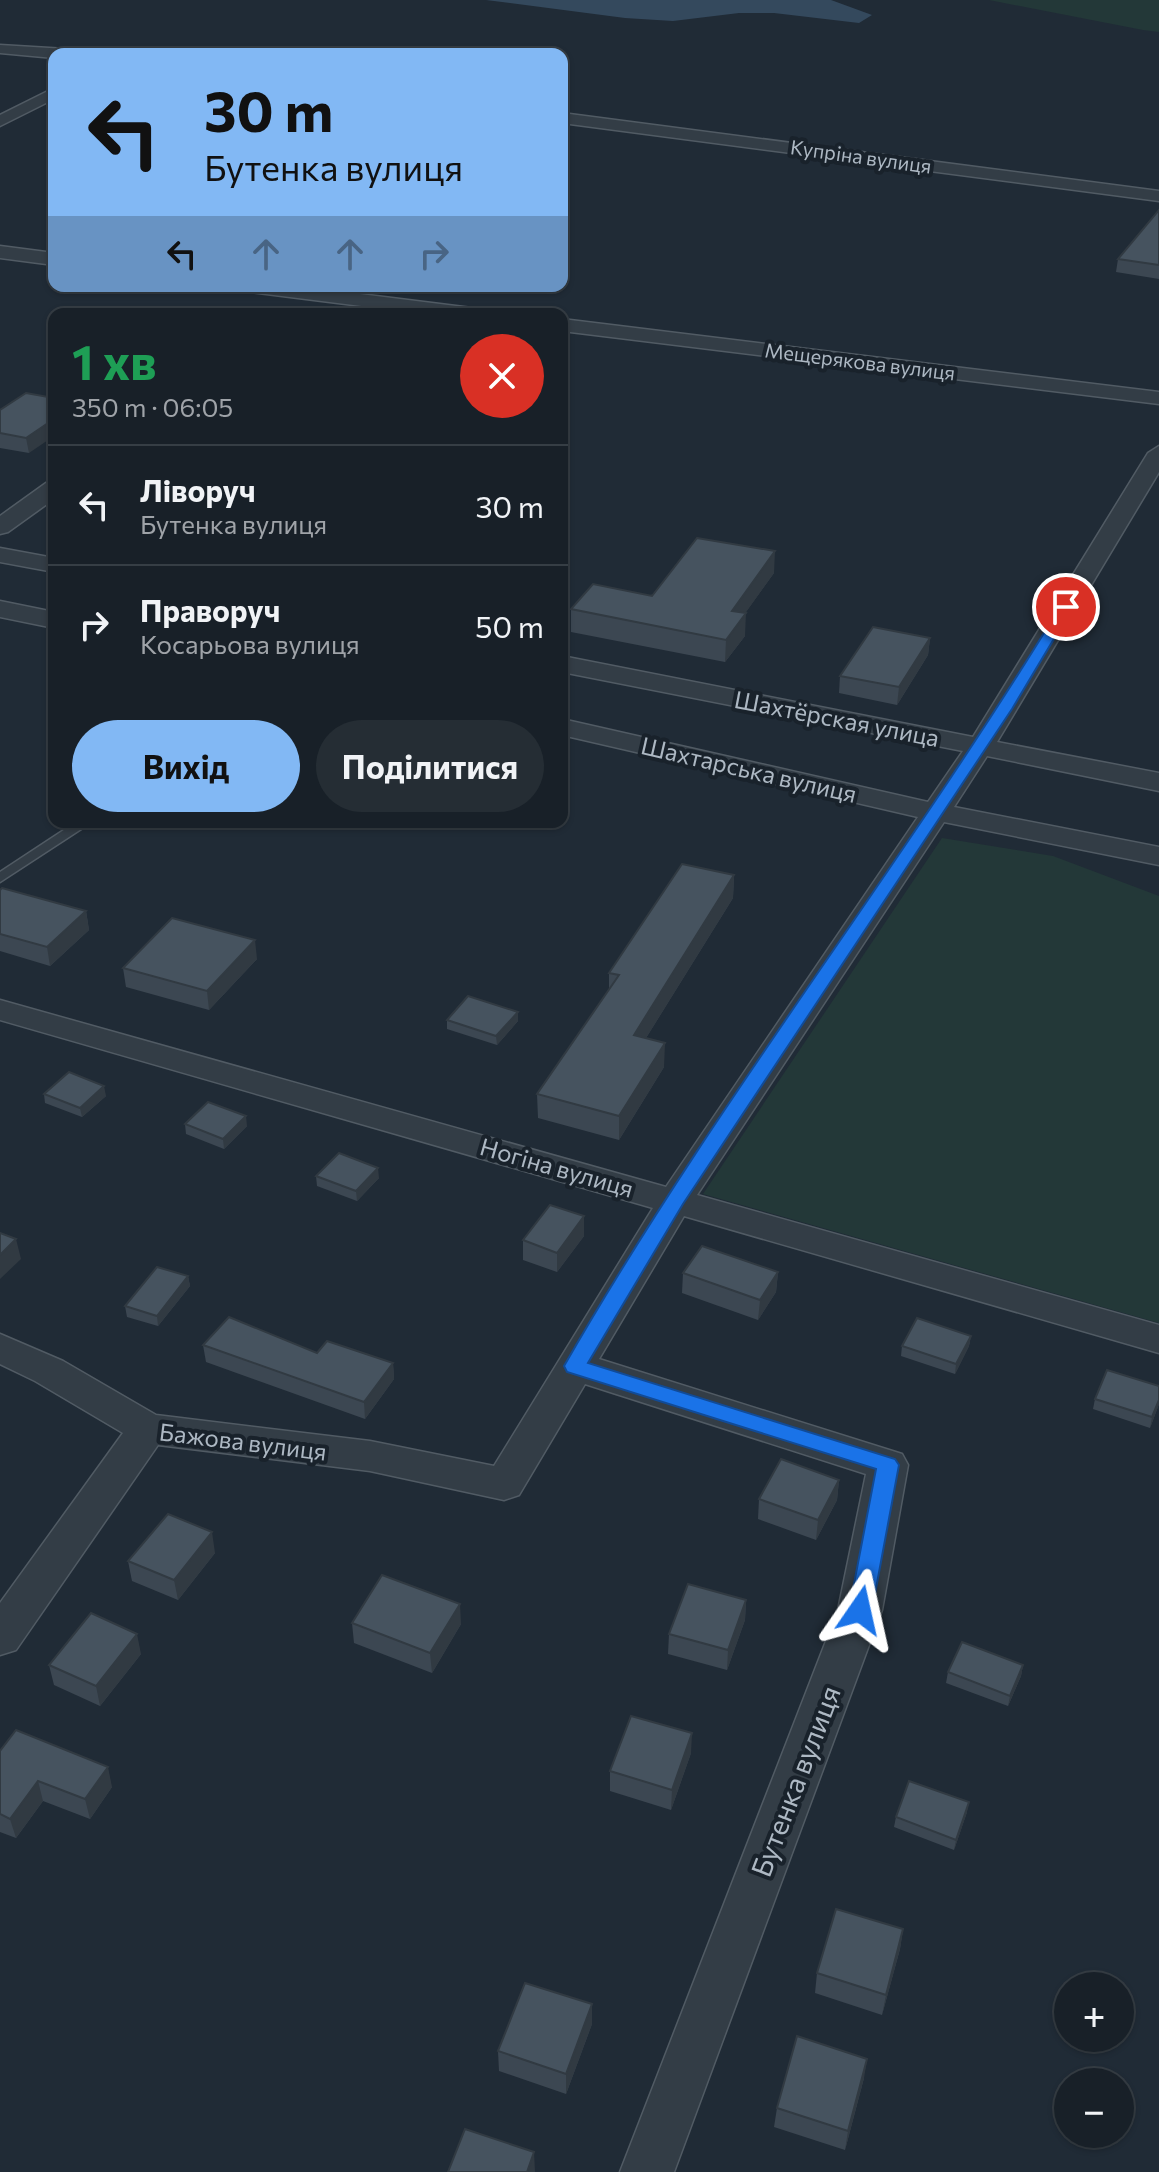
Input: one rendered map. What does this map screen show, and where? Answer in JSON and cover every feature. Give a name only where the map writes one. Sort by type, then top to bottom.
[{"type":"street","points":[[0,49],[48,53]]},
{"type":"street","points":[[0,121],[48,96]]},
{"type":"street","name":"Купріна вулиця","points":[[568,119],[1159,196]]},
{"type":"street","points":[[0,252],[48,258]]},
{"type":"street","points":[[300,308],[323,292]]},
{"type":"street","points":[[330,292],[433,308]]},
{"type":"street","name":"Мещерякова вулиця","points":[[568,326],[1159,398]]},
{"type":"street","points":[[575,1366],[675,1201],[980,745],[1159,453]]},
{"type":"street","points":[[0,527],[48,492]]},
{"type":"street","points":[[0,555],[48,564]]},
{"type":"street","points":[[0,609],[48,619]]},
{"type":"street","name":"Шахтёрская улица","points":[[568,665],[1159,782]]},
{"type":"street","name":"Шахтарська вулиця","points":[[568,728],[936,812],[1159,856]]},
{"type":"street","name":"Ногіна вулиця","points":[[0,1010],[1159,1339]]},
{"type":"street","name":"Бажова вулиця","points":[[0,1348],[49,1371],[148,1429],[370,1456],[504,1484],[575,1366]]},
{"type":"street","name":"Бутенка вулиця","points":[[575,1366],[888,1465],[860,1610],[647,2172]]},
{"type":"street","points":[[0,1637],[148,1429]]},
{"type":"lane","points":[[0,878],[76,828]]},
{"type":"green space","points":[[989,0],[1159,0],[1159,32],[1143,30]]},
{"type":"green space","points":[[942,838],[1053,856],[1159,896],[1159,1323],[703,1194]]},
{"type":"water","points":[[486,0],[831,0],[872,15],[859,23],[774,13],[739,13],[673,21]]},
{"type":"building","points":[[1159,210],[1159,265],[1118,259]]},
{"type":"building","points":[[26,393],[48,397],[48,423],[26,438],[0,433],[0,410]]},
{"type":"building","points":[[697,538],[775,551],[732,611],[746,613],[726,640],[571,609],[593,584],[652,596]]},
{"type":"building","points":[[873,627],[930,638],[899,687],[840,676]]},
{"type":"building","points":[[682,864],[734,875],[634,1035],[665,1043],[619,1116],[537,1094],[619,975],[609,973]]},
{"type":"building","points":[[2,888],[86,911],[47,947],[0,934]]},
{"type":"building","points":[[172,918],[255,940],[207,991],[123,968]]},
{"type":"building","points":[[468,996],[518,1012],[496,1036],[447,1020]]},
{"type":"building","points":[[69,1072],[104,1086],[80,1108],[44,1094]]},
{"type":"building","points":[[208,1102],[246,1116],[223,1139],[185,1124]]},
{"type":"building","points":[[339,1153],[378,1168],[356,1191],[316,1176]]},
{"type":"building","points":[[550,1205],[584,1216],[557,1253],[523,1240]]},
{"type":"building","points":[[0,1233],[16,1239],[0,1255]]},
{"type":"building","points":[[702,1246],[778,1272],[760,1300],[683,1273]]},
{"type":"building","points":[[157,1267],[188,1276],[157,1316],[125,1306]]},
{"type":"building","points":[[229,1317],[317,1353],[327,1341],[393,1363],[364,1402],[203,1345]]},
{"type":"building","points":[[917,1318],[971,1336],[956,1364],[902,1346]]},
{"type":"building","points":[[1107,1370],[1159,1386],[1159,1400],[1152,1417],[1095,1399]]},
{"type":"building","points":[[781,1459],[839,1480],[818,1520],[759,1499]]},
{"type":"building","points":[[168,1514],[212,1532],[174,1580],[128,1561]]},
{"type":"building","points":[[382,1575],[460,1604],[430,1653],[352,1623]]},
{"type":"building","points":[[688,1584],[746,1600],[728,1650],[669,1634]]},
{"type":"building","points":[[91,1613],[137,1634],[96,1686],[49,1665]]},
{"type":"building","points":[[962,1642],[1023,1665],[1010,1696],[948,1672]]},
{"type":"building","points":[[631,1716],[692,1733],[672,1790],[610,1771]]},
{"type":"building","points":[[16,1730],[108,1767],[85,1799],[38,1781],[10,1819],[0,1814],[0,1751]]},
{"type":"building","points":[[909,1781],[969,1802],[956,1840],[896,1817]]},
{"type":"building","points":[[836,1909],[903,1929],[886,1995],[817,1973]]},
{"type":"building","points":[[525,1983],[592,2004],[566,2074],[498,2051]]},
{"type":"building","points":[[797,2036],[867,2059],[848,2131],[777,2108]]},
{"type":"building","points":[[465,2129],[534,2152],[527,2172],[448,2172]]},
{"type":"route","points":[[860,1610],[888,1465],[575,1366],[675,1201],[1005,709],[1066,607]]}]
